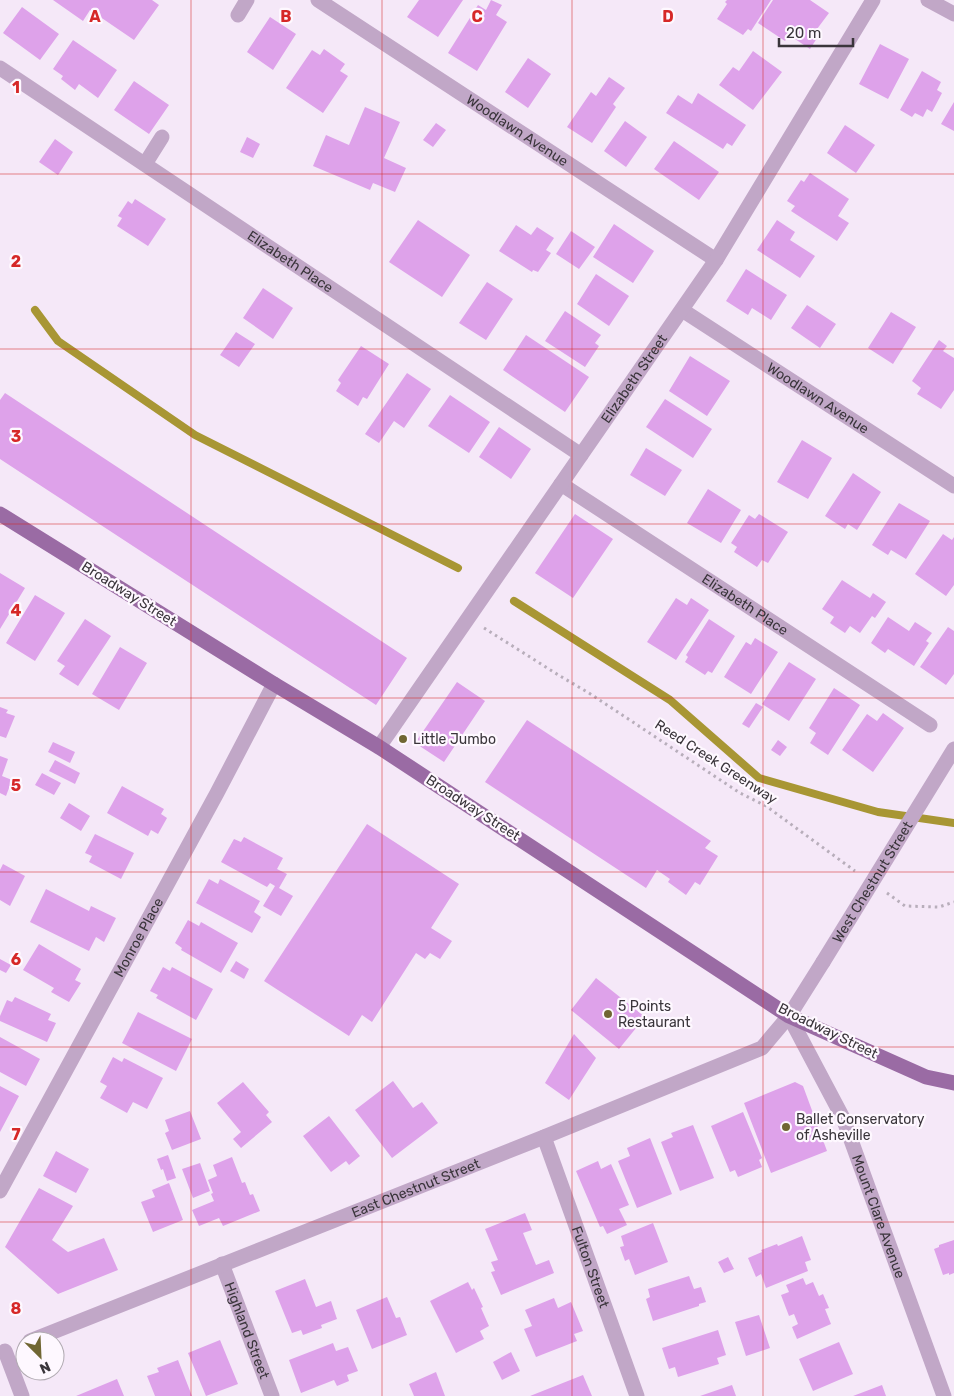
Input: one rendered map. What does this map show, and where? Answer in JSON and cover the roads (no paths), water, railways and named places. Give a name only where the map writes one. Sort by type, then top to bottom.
[{"type":"main road","name":"Broadway Street","points":[[0,514],[379,747],[789,1016],[926,1077],[954,1084]]},
{"type":"street","points":[[238,15],[247,0]]},
{"type":"street","name":"Woodlawn Avenue","points":[[318,0],[716,260]]},
{"type":"street","name":"Elizabeth Street","points":[[379,747],[716,260],[873,0]]},
{"type":"street","points":[[928,0],[954,14]]},
{"type":"street","name":"Elizabeth Place","points":[[0,68],[581,455]]},
{"type":"street","points":[[145,164],[162,137]]},
{"type":"street","name":"Woodlawn Avenue","points":[[682,310],[954,486]]},
{"type":"street","name":"Elizabeth Place","points":[[561,484],[930,725]]},
{"type":"street","name":"Monroe Place","points":[[0,1191],[217,793],[274,684]]},
{"type":"street","name":"West Chestnut Street","points":[[789,1016],[954,749]]},
{"type":"street","name":"East Chestnut Street","points":[[55,1331],[544,1138],[762,1048],[789,1016]]},
{"type":"street","name":"Mount Clare Avenue","points":[[789,1016],[843,1118],[944,1396]]},
{"type":"street","name":"Fulton Street","points":[[544,1138],[637,1396]]},
{"type":"street","name":"Highland Street","points":[[222,1264],[272,1396]]},
{"type":"street","points":[[15,1347],[2,1352],[22,1396]]},
{"type":"waterway","points":[[35,310],[58,341],[195,435],[458,568]]},
{"type":"waterway","points":[[514,601],[670,700],[759,778],[878,812],[954,823]]},
{"type":"place","name":"Little Jumbo","points":[[403,739]]},
{"type":"place","name":"5 Points Restaurant","points":[[608,1014]]},
{"type":"place","name":"Ballet Conservatory of Asheville","points":[[786,1127]]}]
